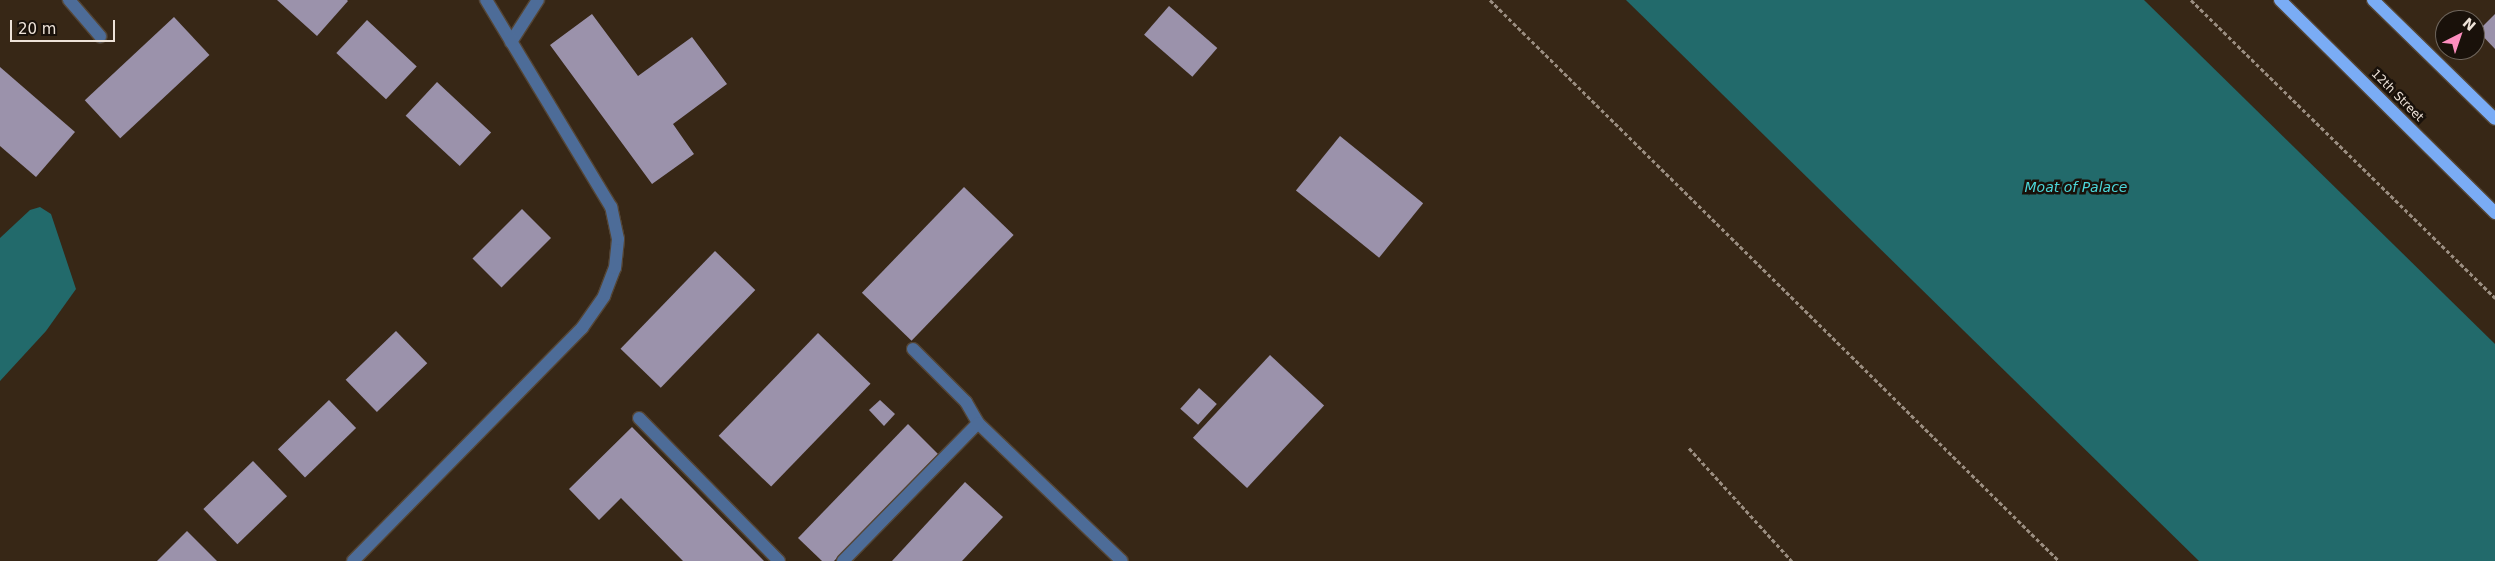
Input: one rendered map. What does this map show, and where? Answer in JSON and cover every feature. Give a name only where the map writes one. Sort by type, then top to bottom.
[{"type":"main road","name":"12th Street","points":[[2280,0],[2495,212]]},
{"type":"main road","points":[[2373,0],[2495,119]]},
{"type":"street","points":[[69,0],[100,36]]},
{"type":"street","points":[[353,561],[582,328],[604,296],[615,268],[618,239],[611,207],[486,0]]},
{"type":"street","points":[[511,42],[538,0]]},
{"type":"street","points":[[912,349],[966,402],[978,423],[1122,561]]},
{"type":"street","points":[[638,418],[779,561]]},
{"type":"street","points":[[843,561],[978,423]]},
{"type":"path","points":[[1490,0],[2059,561]]},
{"type":"path","points":[[2190,0],[2495,298]]},
{"type":"path","points":[[1688,448],[1792,561]]},
{"type":"water","name":"Moat of Palace","points":[[1626,0],[2144,0],[2495,344],[2495,561],[2199,561]]},
{"type":"water","points":[[40,207],[51,214],[76,289],[46,331],[0,381],[0,238],[30,210]]},
{"type":"building","points":[[277,0],[347,0],[348,1],[317,36]]},
{"type":"building","points":[[1169,6],[1217,48],[1192,77],[1144,35]]},
{"type":"building","points":[[592,14],[638,76],[692,37],[727,84],[673,124],[694,154],[652,184],[550,45]]},
{"type":"building","points":[[2495,14],[2495,49],[2485,38],[2485,24]]},
{"type":"building","points":[[174,17],[209,55],[120,138],[85,100]]},
{"type":"building","points":[[367,20],[417,66],[386,99],[336,53]]},
{"type":"building","points":[[0,67],[75,132],[36,177],[0,146]]},
{"type":"building","points":[[437,82],[491,132],[460,166],[406,116]]},
{"type":"building","points":[[1340,136],[1423,203],[1379,258],[1296,190]]},
{"type":"building","points":[[964,187],[1014,235],[912,341],[862,293]]},
{"type":"building","points":[[522,209],[551,238],[501,287],[473,258]]},
{"type":"building","points":[[715,251],[755,290],[661,388],[621,349]]},
{"type":"building","points":[[396,331],[427,363],[377,412],[346,380]]},
{"type":"building","points":[[818,333],[871,384],[771,487],[719,436]]},
{"type":"building","points":[[1270,355],[1324,405],[1247,488],[1193,438]]},
{"type":"building","points":[[1199,388],[1217,404],[1198,425],[1180,409]]},
{"type":"building","points":[[329,400],[356,428],[305,477],[278,449]]},
{"type":"building","points":[[880,400],[895,414],[884,426],[869,410]]},
{"type":"building","points":[[908,424],[938,454],[834,561],[822,561],[798,538]]},
{"type":"building","points":[[632,427],[764,561],[683,561],[621,498],[599,520],[569,489]]},
{"type":"building","points":[[253,461],[287,496],[237,544],[203,509]]},
{"type":"building","points":[[965,482],[1003,517],[962,561],[892,561]]},
{"type":"building","points":[[187,531],[217,561],[157,561]]}]
